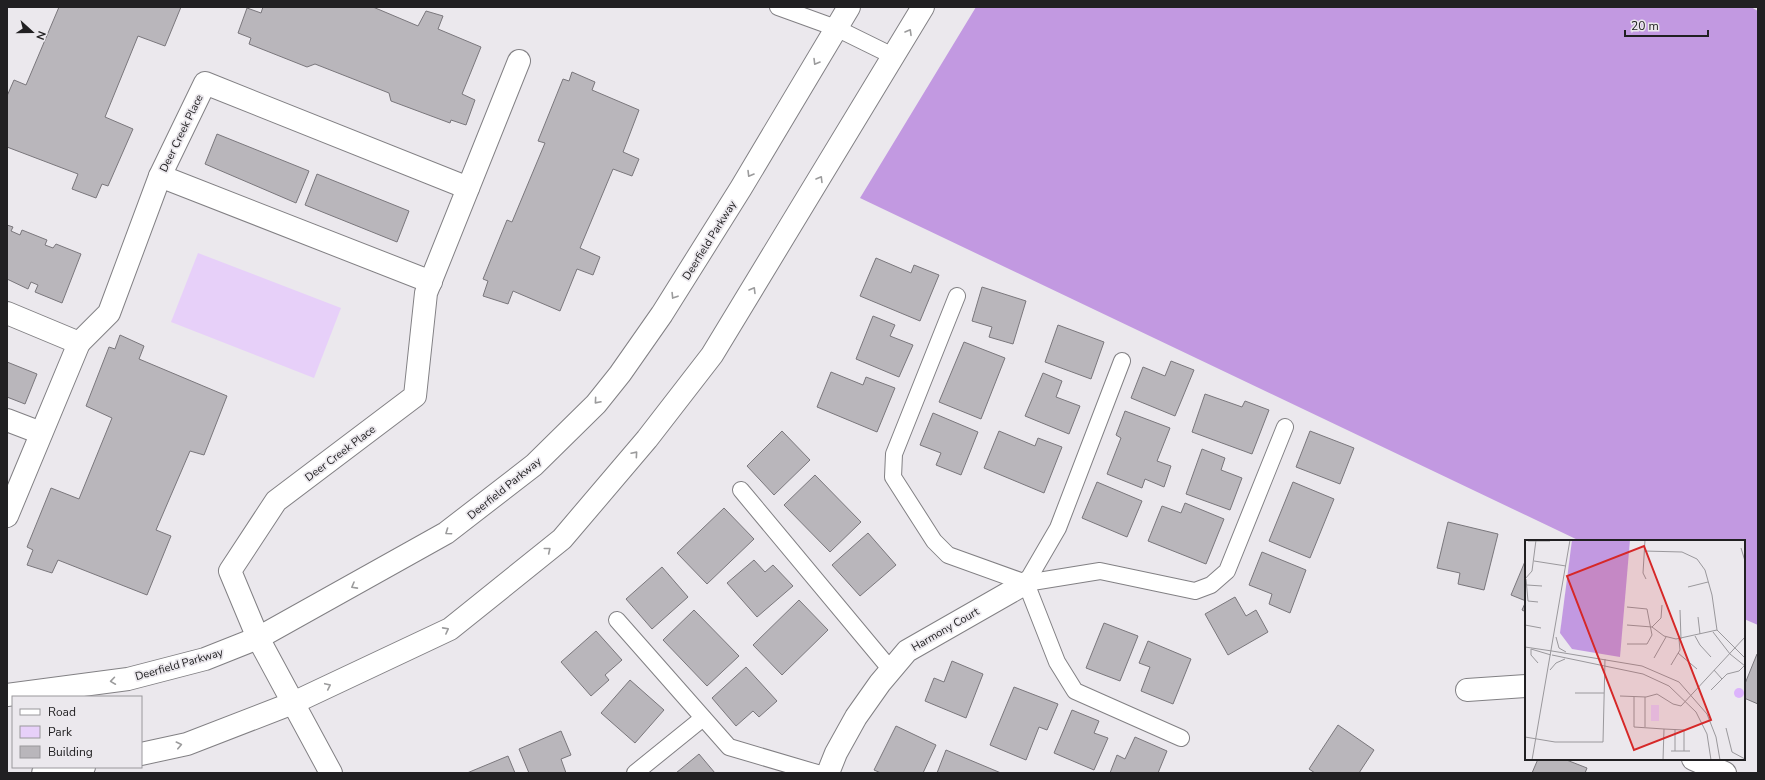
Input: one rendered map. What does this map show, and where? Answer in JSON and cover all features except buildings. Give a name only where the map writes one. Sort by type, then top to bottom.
[{"type":"street","name":"Deerfield Parkway","points":[[7,695],[128,679],[205,658],[258,638],[446,533],[534,465],[596,404],[620,374],[662,314],[741,188],[849,7]]},
{"type":"street","points":[[142,754],[187,744],[293,703],[450,629],[562,539],[648,440],[712,355],[895,57],[923,7]]},
{"type":"street","name":"Deer Creek Place","points":[[331,773],[258,638],[230,571],[276,501],[415,396],[426,293],[520,61]]},
{"type":"street","name":"Deer Creek Place","points":[[79,343],[109,313],[160,176],[205,83],[468,188]]},
{"type":"street","points":[[160,176],[431,282]]},
{"type":"street","points":[[7,313],[79,343],[7,516]]},
{"type":"street","points":[[7,420],[41,433]]},
{"type":"street","name":"Harmony Court","points":[[828,773],[836,754],[856,717],[880,683],[907,651],[1026,583]]},
{"type":"street","points":[[1468,690],[1525,686]]},
{"type":"street","points":[[1695,760],[1718,772]]},
{"type":"street","points":[[43,773],[67,771],[80,768]]},
{"type":"lane","points":[[778,7],[836,28],[895,57]]},
{"type":"lane","points":[[957,296],[894,454],[893,477],[934,541],[948,555],[1026,583],[1100,571],[1196,592],[1211,585],[1227,571],[1286,427]]},
{"type":"lane","points":[[1026,583],[1058,528],[1122,362]]},
{"type":"lane","points":[[741,490],[891,670]]},
{"type":"lane","points":[[1026,583],[1057,662],[1075,691],[1181,738]]},
{"type":"lane","points":[[617,620],[729,747],[817,773]]},
{"type":"lane","points":[[636,773],[703,718]]},
{"type":"green space","points":[[198,253],[341,308],[314,378],[171,322]]},
{"type":"shaded area","points":[[976,7],[1751,7],[1758,11],[1758,625],[1745,619],[1745,540],[1578,540],[860,198]]}]
